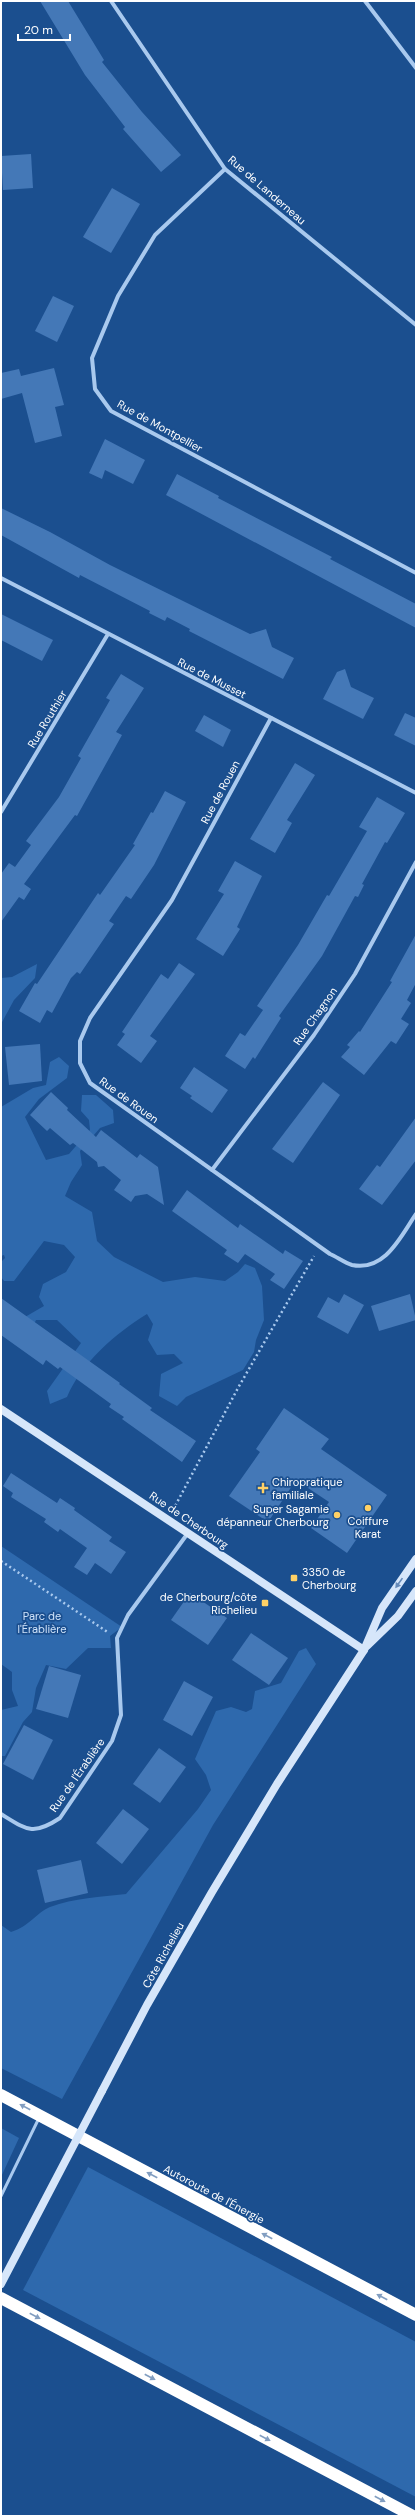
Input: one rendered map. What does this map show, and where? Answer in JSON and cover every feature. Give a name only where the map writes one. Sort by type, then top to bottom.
[{"type":"highway","name":"Autoroute de l'Énergie","points":[[1,2095],[416,2315]]},
{"type":"highway","points":[[1,2298],[414,2516]]},
{"type":"street","name":"Rue de Landerneau","points":[[111,1],[225,169],[416,325]]},
{"type":"street","points":[[365,1],[416,68]]},
{"type":"street","name":"Rue de Montpellier","points":[[225,169],[155,235],[118,296],[92,358],[95,389],[112,412],[416,573]]},
{"type":"street","name":"Rue de Musset","points":[[1,578],[416,793]]},
{"type":"street","name":"Rue Routhier","points":[[1,812],[108,634]]},
{"type":"street","name":"Rue de Rouen","points":[[271,718],[172,900],[90,1018],[80,1041],[80,1063],[90,1083],[319,1246],[353,1265],[370,1264],[387,1256],[416,1214]]},
{"type":"street","name":"Rue Chagnon","points":[[212,1170],[314,1035],[355,974],[416,862]]},
{"type":"street","name":"Rue de Cherbourg","points":[[1,1409],[364,1650]]},
{"type":"street","name":"Rue de l'Érablière","points":[[1,1814],[20,1826],[33,1830],[48,1826],[60,1818],[112,1741],[121,1715],[117,1638],[128,1615],[188,1533]]},
{"type":"street","name":"Côte Richelieu","points":[[1,2284],[139,2020],[212,1892],[277,1784],[364,1650],[382,1608],[416,1559]]},
{"type":"street","name":"Côte Richelieu","points":[[364,1650],[398,1616],[416,1591]]},
{"type":"lane","points":[[1,2196],[40,2115]]},
{"type":"path","points":[[168,1519],[238,1388],[319,1246]]},
{"type":"path","points":[[1,1561],[117,1638]]},
{"type":"green space","points":[[37,964],[35,978],[14,1000],[1,1024],[1,978],[12,977]]},
{"type":"green space","points":[[59,1057],[69,1066],[67,1078],[39,1099],[25,1117],[46,1160],[69,1154],[90,1130],[89,1120],[81,1111],[82,1095],[96,1095],[113,1110],[114,1123],[100,1128],[80,1151],[82,1165],[71,1182],[65,1196],[92,1212],[97,1241],[114,1257],[163,1282],[195,1277],[225,1281],[238,1272],[245,1264],[255,1268],[262,1286],[264,1320],[256,1340],[254,1352],[243,1370],[186,1397],[177,1406],[159,1396],[161,1374],[183,1363],[174,1354],[157,1355],[148,1340],[153,1324],[147,1314],[123,1330],[90,1361],[73,1384],[67,1397],[50,1404],[47,1391],[81,1343],[57,1320],[36,1320],[28,1337],[25,1317],[44,1306],[39,1297],[43,1284],[66,1272],[75,1257],[64,1245],[44,1241],[14,1281],[4,1281],[1,1277],[1,1262],[5,1258],[4,1255],[1,1256],[1,1107],[33,1088],[46,1085],[50,1062]]},
{"type":"green space","name":"Parc de l'Érablière","points":[[1,1546],[122,1627],[110,1636],[111,1648],[88,1648],[66,1669],[46,1665],[36,1688],[32,1712],[23,1722],[5,1756],[1,1756],[1,1710],[18,1706],[12,1690],[12,1672],[1,1664]]},
{"type":"green space","points":[[306,1648],[316,1664],[213,1825],[62,2099],[1,2068],[1,1925],[11,1932],[23,1926],[50,1907],[59,1904],[88,1898],[126,1894],[198,1809],[211,1790],[206,1775],[195,1759],[216,1711],[231,1707],[246,1712],[252,1709],[255,1691],[281,1683],[299,1651]]},
{"type":"green space","points":[[1,2128],[19,2138],[1,2177]]},
{"type":"green space","points":[[88,2167],[416,2342],[416,2497],[23,2290]]},
{"type":"building","points":[[40,1],[68,1],[104,60],[102,62],[142,112],[181,155],[161,172],[123,129],[125,127],[85,75]]},
{"type":"building","points":[[31,154],[33,188],[3,190],[1,156]]},
{"type":"building","points":[[112,188],[140,204],[111,253],[83,237]]},
{"type":"building","points":[[53,296],[74,306],[57,342],[35,331]]},
{"type":"building","points":[[54,368],[64,405],[55,407],[62,436],[35,443],[22,393],[1,399],[1,373],[19,369],[21,376]]},
{"type":"building","points":[[105,439],[145,460],[133,484],[105,470],[102,479],[89,473]]},
{"type":"building","points":[[177,474],[219,496],[218,498],[332,557],[330,559],[416,604],[416,628],[166,495]]},
{"type":"building","points":[[1,508],[50,532],[110,565],[250,634],[266,629],[272,647],[294,658],[283,679],[189,631],[190,629],[167,617],[165,621],[149,613],[150,611],[80,575],[79,578],[1,535]]},
{"type":"building","points":[[1,614],[53,640],[42,661],[1,640]]},
{"type":"building","points":[[345,669],[351,687],[374,698],[363,719],[323,699],[337,672]]},
{"type":"building","points":[[121,674],[144,688],[116,732],[122,735],[77,816],[75,815],[24,884],[31,889],[24,900],[19,897],[1,922],[1,874],[9,863],[15,867],[31,845],[26,841],[59,797],[81,758],[78,756],[110,700],[106,698]]},
{"type":"building","points":[[405,713],[416,718],[416,746],[394,735]]},
{"type":"building","points":[[204,715],[231,730],[223,747],[195,731]]},
{"type":"building","points":[[295,763],[315,775],[287,820],[292,823],[275,853],[250,839]]},
{"type":"building","points":[[165,791],[186,802],[154,865],[131,899],[126,896],[109,921],[114,924],[80,974],[77,972],[71,978],[52,1013],[47,1010],[40,1023],[19,1011],[35,983],[37,984],[98,893],[100,895],[135,845],[133,844]]},
{"type":"building","points":[[377,797],[405,813],[387,843],[385,842],[362,884],[364,885],[358,897],[355,896],[322,956],[279,1016],[281,1018],[255,1059],[253,1057],[245,1069],[225,1056],[240,1033],[245,1036],[263,1010],[257,1006],[298,945],[327,895],[329,896],[367,831],[359,827]]},
{"type":"building","points":[[235,861],[262,876],[237,927],[240,929],[223,956],[196,939],[224,894],[218,891]]},
{"type":"building","points":[[416,934],[416,983],[407,1000],[411,1003],[401,1019],[409,1024],[396,1044],[391,1041],[364,1075],[341,1057],[350,1047],[347,1045],[359,1031],[360,1032],[392,982],[390,981]]},
{"type":"building","points":[[179,963],[195,974],[150,1036],[157,1041],[141,1063],[117,1045],[125,1034],[122,1032],[161,974],[168,979]]},
{"type":"building","points":[[40,1044],[42,1081],[9,1085],[5,1047]]},
{"type":"building","points":[[194,1067],[228,1090],[212,1113],[190,1098],[192,1096],[180,1088]]},
{"type":"building","points":[[323,1082],[340,1095],[293,1163],[272,1149]]},
{"type":"building","points":[[51,1092],[68,1108],[67,1110],[96,1137],[101,1130],[137,1158],[140,1154],[158,1167],[164,1205],[147,1194],[135,1196],[131,1202],[114,1190],[121,1180],[104,1166],[98,1167],[97,1162],[73,1143],[70,1145],[50,1128],[47,1131],[30,1115]]},
{"type":"building","points":[[416,1117],[416,1160],[382,1205],[359,1189],[377,1165],[380,1167]]},
{"type":"building","points":[[187,1190],[238,1228],[240,1224],[283,1254],[285,1250],[303,1261],[284,1289],[270,1280],[275,1274],[245,1254],[238,1263],[224,1254],[227,1250],[172,1211]]},
{"type":"building","points":[[344,1294],[364,1305],[348,1334],[317,1317],[328,1297],[339,1303]]},
{"type":"building","points":[[410,1294],[416,1320],[379,1331],[371,1306]]},
{"type":"building","points":[[1,1298],[120,1383],[119,1384],[152,1408],[150,1410],[196,1441],[182,1462],[122,1419],[124,1417],[109,1407],[111,1404],[60,1367],[58,1369],[46,1360],[43,1365],[1,1335]]},
{"type":"building","points":[[284,1408],[329,1439],[321,1449],[387,1495],[347,1553],[311,1528],[329,1502],[296,1480],[268,1522],[229,1496],[260,1452],[256,1449]]},
{"type":"building","points":[[11,1473],[57,1503],[60,1498],[75,1508],[74,1510],[112,1537],[109,1541],[126,1552],[111,1574],[95,1563],[87,1575],[74,1567],[87,1548],[60,1529],[58,1532],[44,1522],[46,1519],[11,1497],[13,1493],[3,1486]]},
{"type":"building","points":[[190,1593],[227,1618],[208,1645],[171,1620]]},
{"type":"building","points":[[251,1633],[288,1658],[269,1685],[232,1660]]},
{"type":"building","points":[[49,1666],[81,1675],[68,1718],[36,1709]]},
{"type":"building","points":[[184,1681],[213,1697],[192,1736],[163,1720]]},
{"type":"building","points":[[24,1725],[53,1740],[33,1780],[3,1764]]},
{"type":"building","points":[[159,1748],[186,1767],[160,1803],[133,1784]]},
{"type":"building","points":[[123,1809],[149,1829],[122,1864],[96,1843]]},
{"type":"building","points":[[81,1860],[88,1893],[45,1903],[37,1870]]},
{"type":"place","name":"Chiropratique familiale","points":[[263,1488]]},
{"type":"place","name":"Coiffure Karat","points":[[368,1508]]},
{"type":"place","name":"Super Sagamie dépanneur Cherbourg","points":[[337,1515]]},
{"type":"place","name":"3350 de Cherbourg","points":[[294,1578]]},
{"type":"place","name":"de Cherbourg/côte Richelieu","points":[[265,1603]]}]
